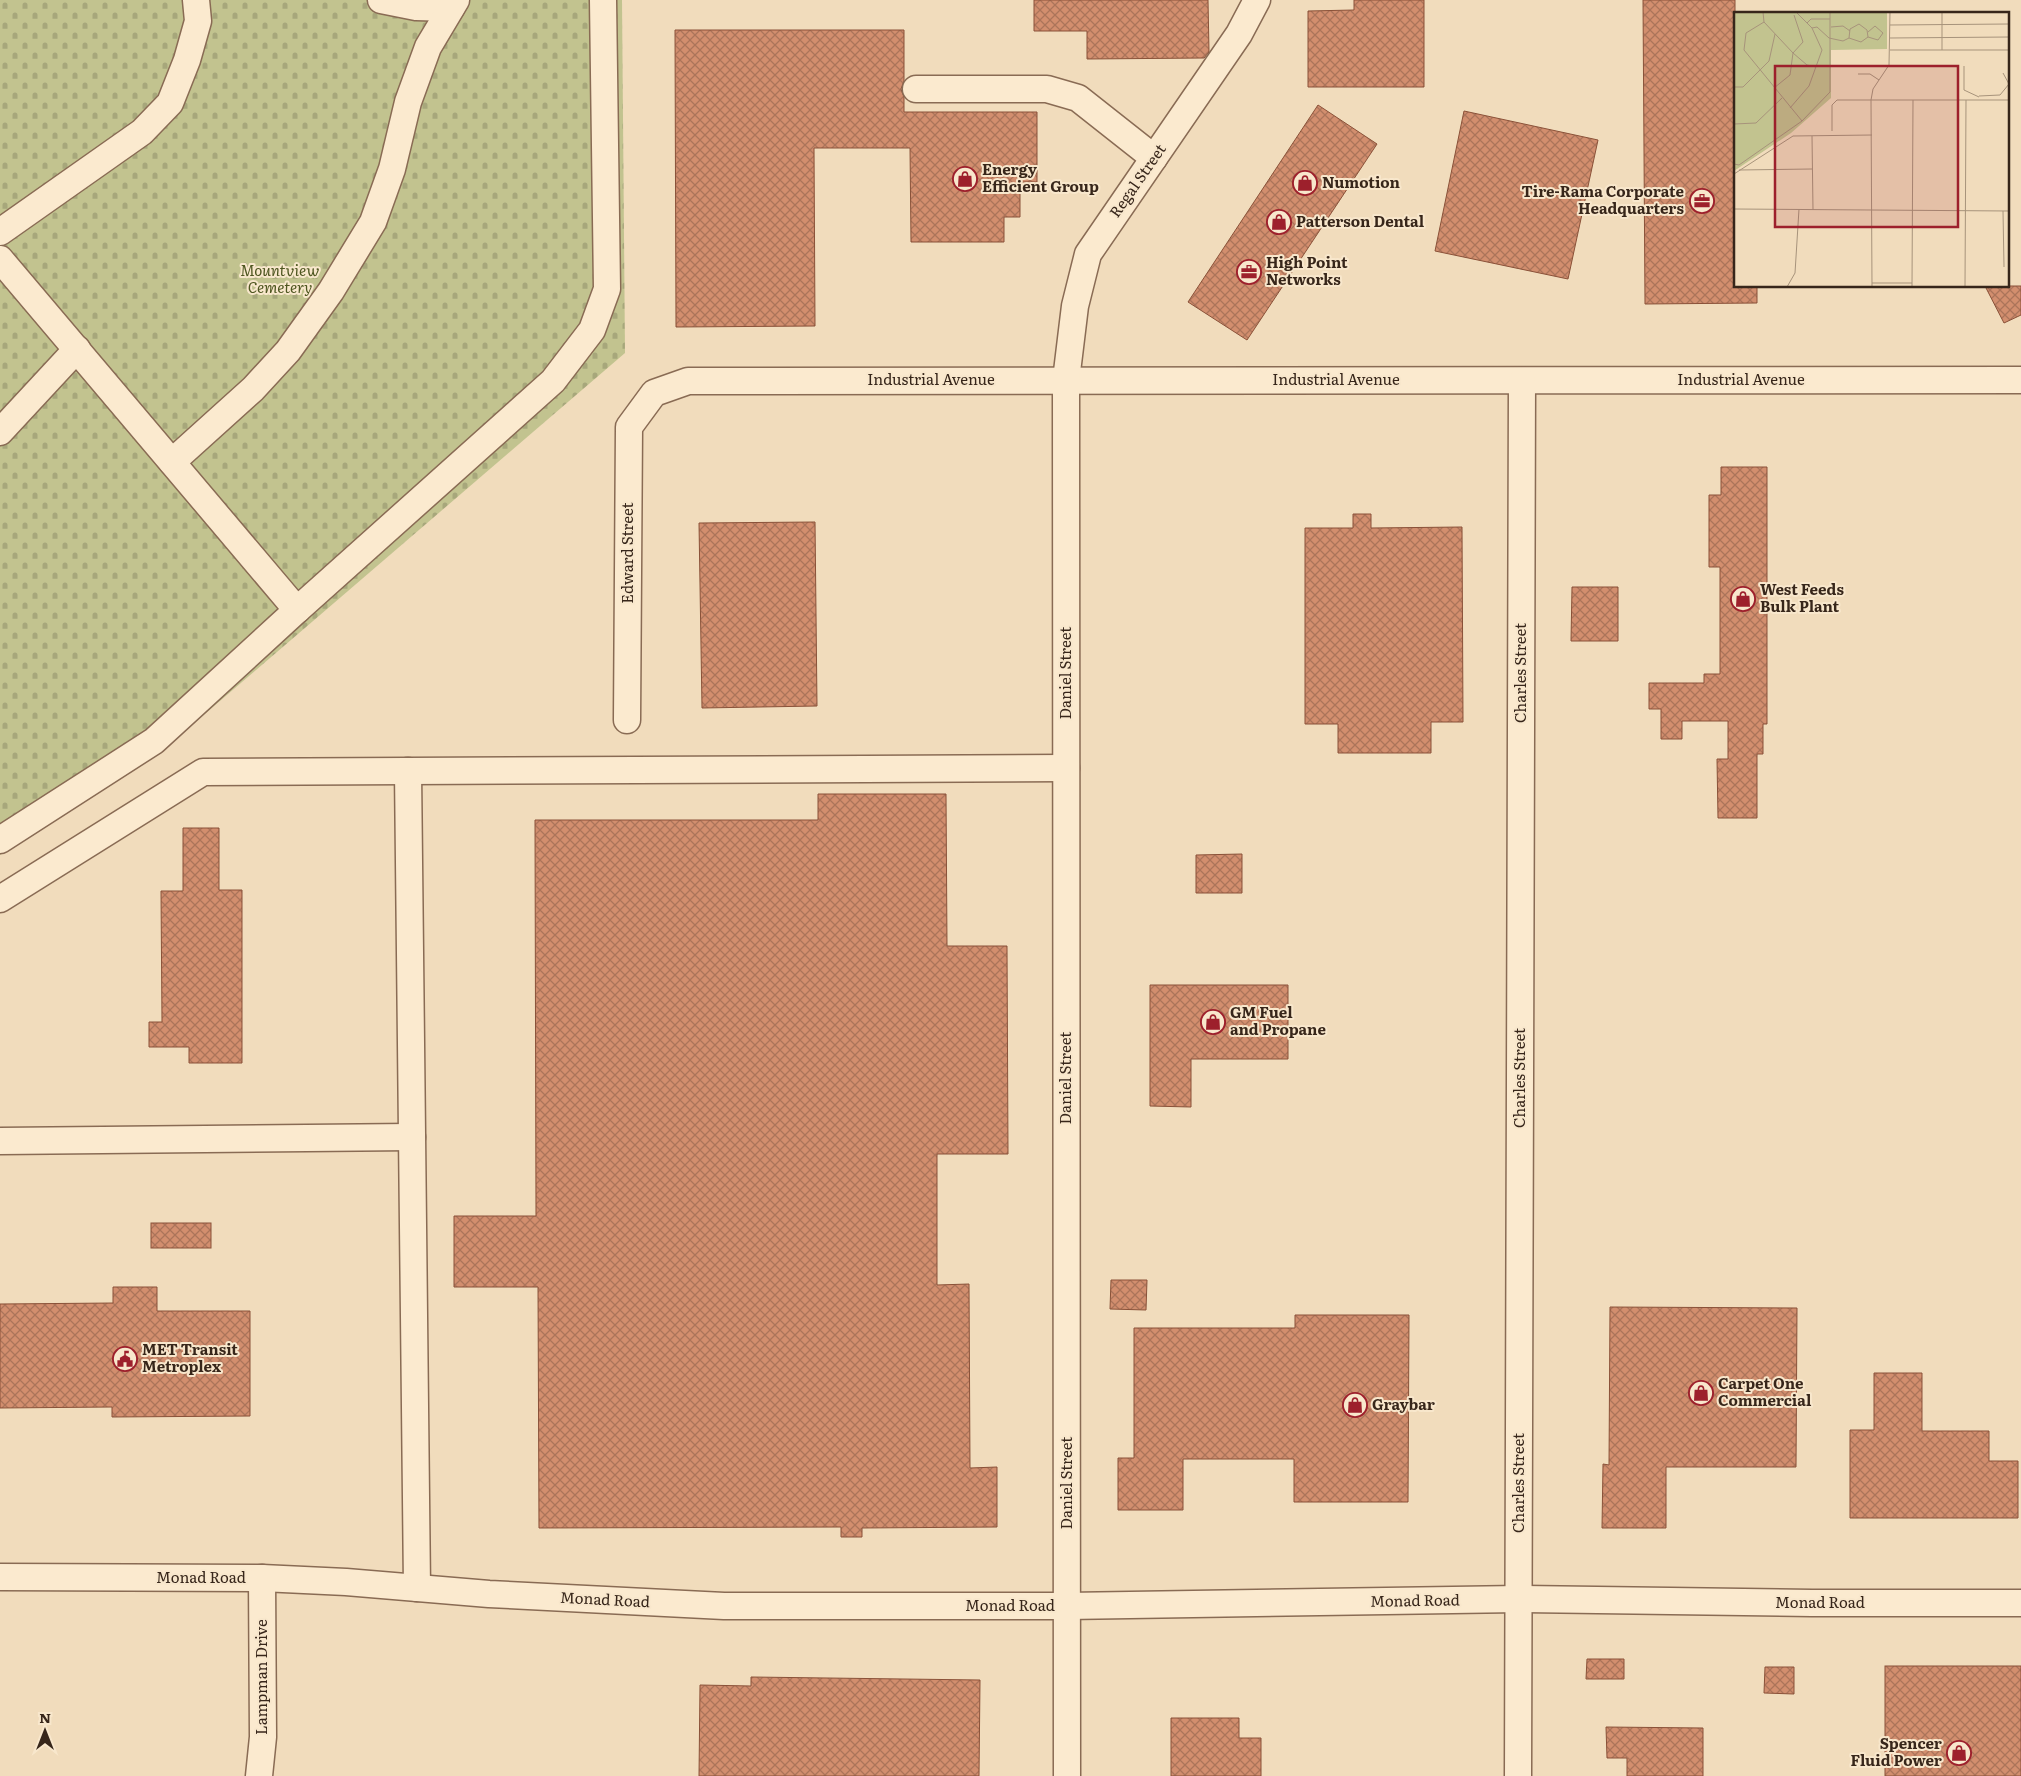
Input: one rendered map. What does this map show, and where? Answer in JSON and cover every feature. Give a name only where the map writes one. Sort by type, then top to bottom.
[{"type":"street","points":[[0,232],[142,132],[170,103],[187,60],[198,21],[196,0]]},
{"type":"street","points":[[381,0],[416,7],[454,4]]},
{"type":"street","points":[[0,840],[154,741],[553,381],[592,330],[607,289],[603,0]]},
{"type":"street","name":"Regal Street","points":[[1066,380],[1075,306],[1088,254],[1239,34],[1257,0]]},
{"type":"street","points":[[172,462],[253,389],[288,351],[331,291],[369,230],[392,169],[408,102],[428,47],[454,4]]},
{"type":"street","points":[[916,89],[1047,89],[1078,98],[1154,158]]},
{"type":"street","points":[[0,259],[297,610]]},
{"type":"street","points":[[0,432],[77,349]]},
{"type":"street","name":"Daniel Street","points":[[1066,380],[1067,1776]]},
{"type":"street","name":"Industrial Avenue","points":[[654,393],[688,381],[2021,380]]},
{"type":"street","name":"Charles Street","points":[[1518,1776],[1522,381]]},
{"type":"street","name":"Edward Street","points":[[627,720],[629,427],[654,393]]},
{"type":"street","points":[[0,899],[204,772],[1066,768]]},
{"type":"street","points":[[408,771],[417,1588]]},
{"type":"street","points":[[0,1141],[412,1137]]},
{"type":"street","name":"Monad Road","points":[[0,1577],[262,1578],[489,1594],[724,1606],[1067,1606],[1519,1599],[1812,1603],[2021,1603]]},
{"type":"street","name":"Lampman Drive","points":[[259,1776],[263,1737],[262,1578]]},
{"type":"green space","name":"Mountview Cemetery","points":[[0,0],[622,0],[625,353],[178,737],[0,855]]},
{"type":"building","points":[[1034,0],[1208,0],[1209,52],[1204,58],[1087,59],[1087,31],[1034,31]]},
{"type":"building","points":[[1354,0],[1424,0],[1424,87],[1308,87],[1308,11],[1354,10]]},
{"type":"building","points":[[1643,0],[1735,0],[1734,288],[1757,288],[1757,303],[1645,304]]},
{"type":"building","points":[[675,30],[904,30],[904,81],[901,89],[904,97],[904,112],[1037,112],[1037,182],[1020,182],[1020,217],[1004,217],[1004,242],[911,242],[910,148],[814,148],[815,326],[676,327]]},
{"type":"building","points":[[1318,105],[1377,144],[1247,340],[1188,302]]},
{"type":"building","points":[[1464,111],[1598,140],[1568,279],[1435,251]]},
{"type":"building","points":[[2021,286],[2021,315],[2004,323],[1986,288]]},
{"type":"building","points":[[1721,467],[1767,467],[1767,724],[1763,724],[1763,754],[1757,754],[1757,818],[1718,818],[1717,759],[1728,759],[1728,721],[1682,721],[1682,739],[1661,739],[1661,709],[1649,709],[1649,683],[1704,683],[1704,674],[1720,674],[1720,567],[1709,567],[1709,495],[1721,495]]},
{"type":"building","points":[[1353,514],[1371,514],[1371,528],[1462,527],[1463,722],[1431,722],[1431,753],[1338,753],[1338,724],[1305,724],[1305,528],[1353,528]]},
{"type":"building","points":[[815,522],[817,706],[702,708],[699,523]]},
{"type":"building","points":[[1572,587],[1618,587],[1618,641],[1571,641]]},
{"type":"building","points":[[818,794],[946,794],[947,946],[1007,946],[1008,1154],[937,1154],[937,1285],[969,1284],[970,1468],[997,1467],[997,1527],[862,1528],[862,1537],[841,1537],[841,1527],[539,1528],[538,1287],[454,1287],[454,1216],[536,1216],[535,820],[818,820]]},
{"type":"building","points":[[183,828],[219,828],[219,890],[242,890],[242,1063],[189,1063],[189,1047],[149,1047],[149,1022],[162,1022],[161,891],[183,891]]},
{"type":"building","points":[[1242,854],[1242,893],[1196,893],[1196,855]]},
{"type":"building","points":[[1150,985],[1288,985],[1288,1059],[1191,1059],[1191,1107],[1150,1106]]},
{"type":"building","points":[[151,1223],[211,1223],[211,1248],[151,1248]]},
{"type":"building","points":[[1111,1280],[1147,1280],[1146,1310],[1110,1309]]},
{"type":"building","name":"MET Transit Metroplex","points":[[113,1287],[157,1287],[157,1311],[250,1311],[250,1416],[112,1417],[112,1407],[0,1408],[0,1304],[113,1303]]},
{"type":"building","points":[[1610,1307],[1797,1308],[1796,1467],[1666,1467],[1666,1528],[1602,1528],[1603,1464],[1609,1465]]},
{"type":"building","points":[[1295,1315],[1409,1315],[1408,1502],[1294,1502],[1294,1459],[1183,1459],[1183,1510],[1118,1510],[1118,1458],[1134,1458],[1134,1328],[1295,1328]]},
{"type":"building","points":[[1874,1373],[1922,1373],[1922,1431],[1989,1431],[1989,1461],[2018,1461],[2018,1518],[1850,1518],[1850,1430],[1874,1430]]},
{"type":"building","points":[[1587,1659],[1624,1659],[1624,1679],[1586,1679]]},
{"type":"building","points":[[1885,1666],[2021,1666],[2021,1776],[1885,1776]]},
{"type":"building","points":[[1765,1667],[1794,1667],[1794,1694],[1764,1693]]},
{"type":"building","points":[[751,1677],[980,1680],[979,1776],[699,1776],[700,1685],[751,1686]]},
{"type":"building","points":[[1171,1718],[1239,1718],[1239,1738],[1261,1738],[1261,1776],[1171,1776]]},
{"type":"building","points":[[1606,1727],[1703,1728],[1703,1776],[1627,1776],[1627,1758],[1607,1758]]},
{"type":"place","name":"Energy Efficient Group","points":[[965,179]]},
{"type":"place","name":"Numotion","points":[[1305,183]]},
{"type":"place","name":"Tire-Rama Corporate Headquarters","points":[[1702,201]]},
{"type":"place","name":"Patterson Dental","points":[[1279,222]]},
{"type":"place","name":"High Point Networks","points":[[1249,272]]},
{"type":"place","name":"West Feeds Bulk Plant","points":[[1743,599]]},
{"type":"place","name":"GM Fuel and Propane","points":[[1213,1022]]},
{"type":"place","name":"MET Transit Metroplex","points":[[125,1359]]},
{"type":"place","name":"Carpet One Commercial","points":[[1701,1393]]},
{"type":"place","name":"Graybar","points":[[1355,1405]]},
{"type":"place","name":"Spencer Fluid Power","points":[[1959,1753]]}]
